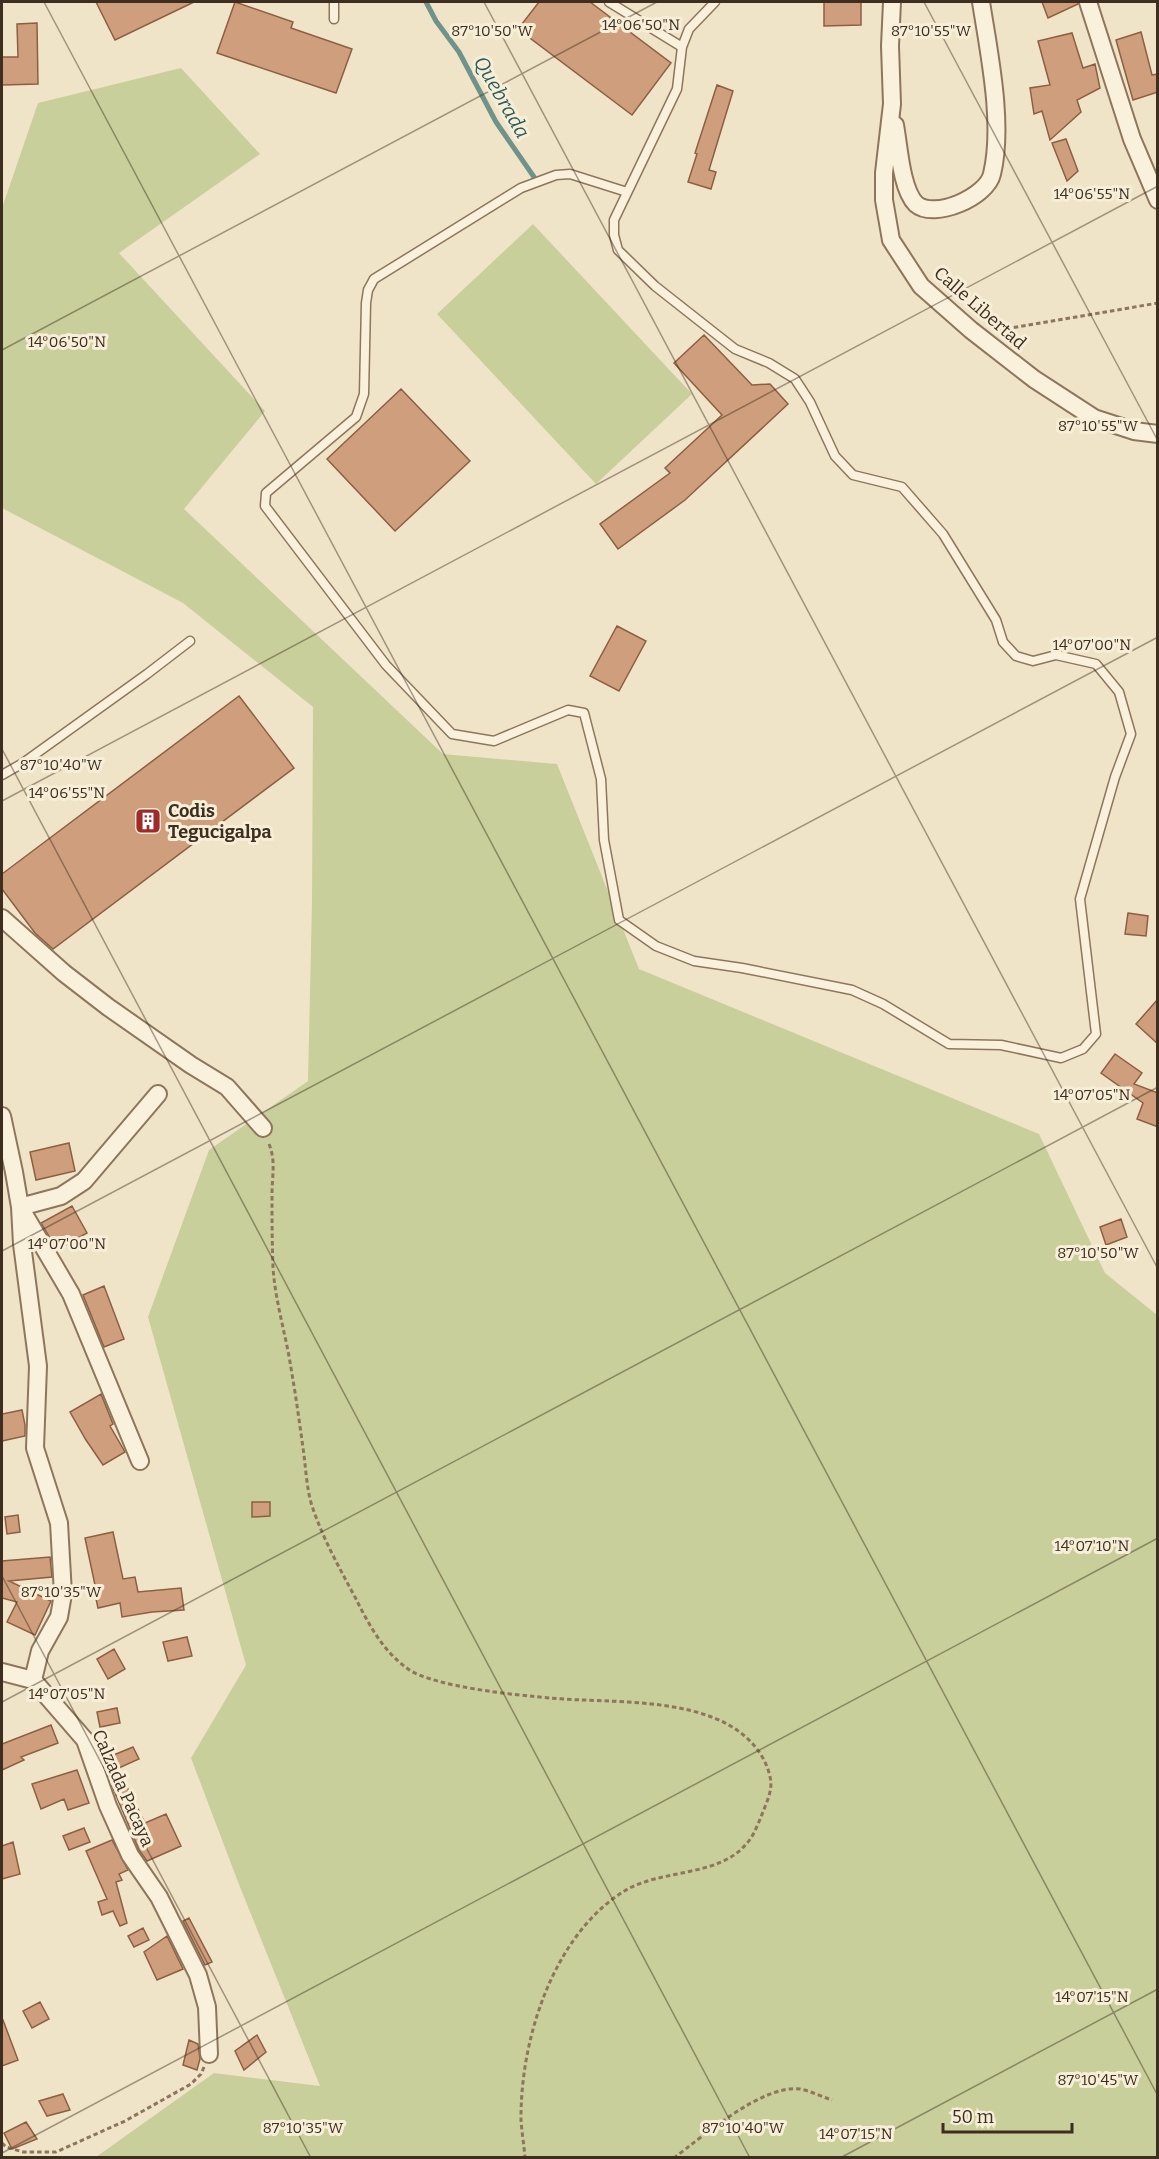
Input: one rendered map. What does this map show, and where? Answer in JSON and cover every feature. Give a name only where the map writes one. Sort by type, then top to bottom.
[{"type":"street","name":"Calle Libertad","points":[[892,2],[890,46],[894,162],[912,198],[918,205],[926,208],[945,208],[969,200],[988,185],[992,175],[996,128],[981,2]]},
{"type":"street","points":[[1088,2],[1132,139],[1158,200]]},
{"type":"street","name":"Calle Libertad","points":[[894,162],[884,173],[884,200],[891,240],[921,286],[971,330],[1034,380],[1094,418],[1134,431],[1158,434]]},
{"type":"street","points":[[2,918],[64,973],[108,1007],[228,1088],[263,1128]]},
{"type":"street","points":[[20,1207],[61,1196],[84,1181],[158,1094]]},
{"type":"street","points":[[2,1116],[8,1171],[20,1207],[71,1294],[140,1461]]},
{"type":"street","points":[[2,1672],[33,1680],[40,1651],[59,1617],[63,1594],[59,1523],[35,1448],[38,1366],[22,1244],[20,1207]]},
{"type":"street","name":"Calzada Pacaya","points":[[33,1680],[85,1740],[108,1806],[130,1856],[159,1897],[198,1975],[207,2007],[209,2054]]},
{"type":"lane","points":[[334,2],[334,19]]},
{"type":"lane","points":[[609,2],[682,47]]},
{"type":"lane","points":[[627,192],[570,174],[556,175],[521,188],[374,279],[366,303],[364,394],[361,407],[356,417],[266,493],[265,506],[386,665],[452,734],[494,741],[568,710],[584,713],[601,779],[604,840],[619,920],[656,946],[694,961],[852,990],[883,1004],[949,1044],[1001,1045],[1061,1058],[1083,1049],[1096,1034],[1080,899],[1115,777],[1131,734],[1119,692],[1096,663],[1056,656],[1033,661],[1016,656],[1003,642],[996,620],[943,534],[902,487],[853,475],[835,456],[810,402],[795,379],[769,363],[735,349],[655,286],[618,250],[614,235],[614,220],[678,89],[682,47],[689,30],[715,2]]},
{"type":"lane","points":[[2,775],[147,674],[189,641]]},
{"type":"path","points":[[999,330],[1158,303]]},
{"type":"path","points":[[263,1128],[272,1150],[275,1168],[272,1188],[273,1272],[291,1368],[312,1505],[330,1549],[370,1627],[393,1656],[419,1676],[463,1687],[550,1698],[653,1703],[716,1718],[745,1734],[761,1754],[769,1772],[771,1784],[769,1796],[748,1843],[736,1854],[730,1859],[713,1865],[628,1889],[587,1922],[568,1949],[548,1986],[532,2034],[524,2077],[522,2121],[525,2157]]},
{"type":"path","points":[[2,2143],[6,2147],[23,2152],[56,2152],[125,2121],[191,2084],[201,2074],[209,2054]]},
{"type":"path","points":[[674,2157],[741,2109],[777,2091],[800,2089],[832,2100]]},
{"type":"green space","points":[[181,68],[260,154],[119,253],[265,411],[184,509],[443,754],[557,764],[639,969],[1039,1134],[1105,1273],[1157,1315],[1157,2157],[96,2157],[214,2073],[320,2086],[191,1758],[246,1665],[148,1317],[209,1150],[308,1081],[313,707],[183,603],[2,508],[2,208],[38,103]]},
{"type":"green space","points":[[533,224],[692,394],[596,484],[437,314]]},
{"type":"building","points":[[96,2],[194,2],[115,40]]},
{"type":"building","points":[[235,2],[293,22],[291,28],[352,49],[336,93],[217,53]]},
{"type":"building","points":[[539,2],[590,2],[671,63],[632,115],[518,29]]},
{"type":"building","points":[[824,2],[861,2],[861,25],[824,26]]},
{"type":"building","points":[[1042,2],[1078,2],[1078,4],[1048,18]]},
{"type":"building","points":[[37,23],[38,84],[2,85],[2,57],[18,57],[17,24]]},
{"type":"building","points":[[1141,32],[1152,75],[1158,74],[1158,92],[1133,100],[1116,40]]},
{"type":"building","points":[[1072,33],[1083,68],[1095,64],[1100,88],[1077,100],[1081,112],[1050,140],[1042,111],[1034,114],[1030,88],[1050,85],[1038,41]]},
{"type":"building","points":[[717,85],[733,91],[709,170],[716,172],[711,189],[688,182]]},
{"type":"building","points":[[1066,139],[1078,171],[1067,181],[1052,143]]},
{"type":"building","points":[[704,335],[752,385],[770,384],[788,404],[685,500],[618,549],[600,524],[670,473],[665,468],[722,415],[674,363]]},
{"type":"building","points":[[401,389],[470,461],[395,531],[327,459]]},
{"type":"building","points":[[617,626],[646,641],[619,691],[590,676]]},
{"type":"building","name":"Codis Tegucigalpa","points":[[239,696],[294,768],[53,949],[35,933],[2,889],[2,874]]},
{"type":"building","points":[[1128,913],[1148,916],[1146,936],[1125,934]]},
{"type":"building","points":[[1158,999],[1158,1044],[1136,1024]]},
{"type":"building","points":[[1115,1054],[1142,1073],[1134,1084],[1158,1093],[1158,1127],[1137,1119],[1143,1103],[1101,1073]]},
{"type":"building","points":[[69,1143],[75,1171],[36,1180],[30,1152]]},
{"type":"building","points":[[72,1206],[87,1233],[57,1250],[41,1223]]},
{"type":"building","points":[[1121,1219],[1127,1237],[1106,1245],[1100,1227]]},
{"type":"building","points":[[104,1286],[124,1339],[104,1347],[83,1295]]},
{"type":"building","points":[[101,1394],[113,1424],[110,1426],[125,1452],[103,1465],[70,1412]]},
{"type":"building","points":[[22,1410],[25,1436],[2,1441],[2,1414]]},
{"type":"building","points":[[252,1502],[270,1502],[270,1516],[252,1517]]},
{"type":"building","points":[[18,1515],[20,1532],[7,1534],[5,1517]]},
{"type":"building","points":[[113,1532],[123,1579],[135,1577],[138,1592],[181,1588],[184,1610],[122,1617],[120,1603],[98,1608],[85,1538]]},
{"type":"building","points":[[50,1557],[52,1577],[9,1581],[51,1601],[35,1635],[7,1622],[17,1602],[2,1598],[2,1561]]},
{"type":"building","points":[[187,1637],[192,1656],[168,1661],[163,1642]]},
{"type":"building","points":[[114,1649],[125,1669],[108,1679],[97,1659]]},
{"type":"building","points":[[117,1708],[120,1723],[100,1727],[97,1712]]},
{"type":"building","points":[[51,1725],[58,1743],[21,1757],[24,1760],[2,1770],[2,1744]]},
{"type":"building","points":[[133,1747],[139,1759],[110,1772],[104,1759]]},
{"type":"building","points":[[77,1770],[89,1803],[68,1810],[64,1799],[41,1809],[32,1784]]},
{"type":"building","points":[[124,1781],[145,1823],[166,1814],[181,1846],[147,1861],[139,1850],[112,1786]]},
{"type":"building","points":[[84,1828],[90,1842],[69,1850],[63,1836]]},
{"type":"building","points":[[112,1840],[128,1870],[119,1874],[122,1880],[116,1882],[127,1923],[120,1926],[113,1911],[102,1915],[98,1902],[107,1899],[86,1851]]},
{"type":"building","points":[[13,1842],[20,1874],[2,1879],[2,1846]]},
{"type":"building","points":[[189,1918],[212,1962],[205,1965],[183,1921]]},
{"type":"building","points":[[143,1928],[149,1940],[134,1947],[128,1936]]},
{"type":"building","points":[[167,1936],[183,1969],[157,1980],[144,1952]]},
{"type":"building","points":[[40,2002],[49,2019],[32,2028],[23,2011]]},
{"type":"building","points":[[2,2021],[18,2060],[2,2066]]},
{"type":"building","points":[[257,2035],[266,2052],[244,2070],[235,2051]]},
{"type":"building","points":[[189,2040],[198,2044],[200,2059],[197,2070],[183,2065]]},
{"type":"building","points":[[63,2094],[70,2110],[47,2116],[39,2101]]},
{"type":"building","points":[[26,2122],[37,2139],[12,2149],[4,2133]]},
{"type":"waterway","name":"Quebrada","points":[[426,2],[436,21],[459,52],[496,122],[534,177]]},
{"type":"place","name":"Codis Tegucigalpa","points":[[148,821]]}]
